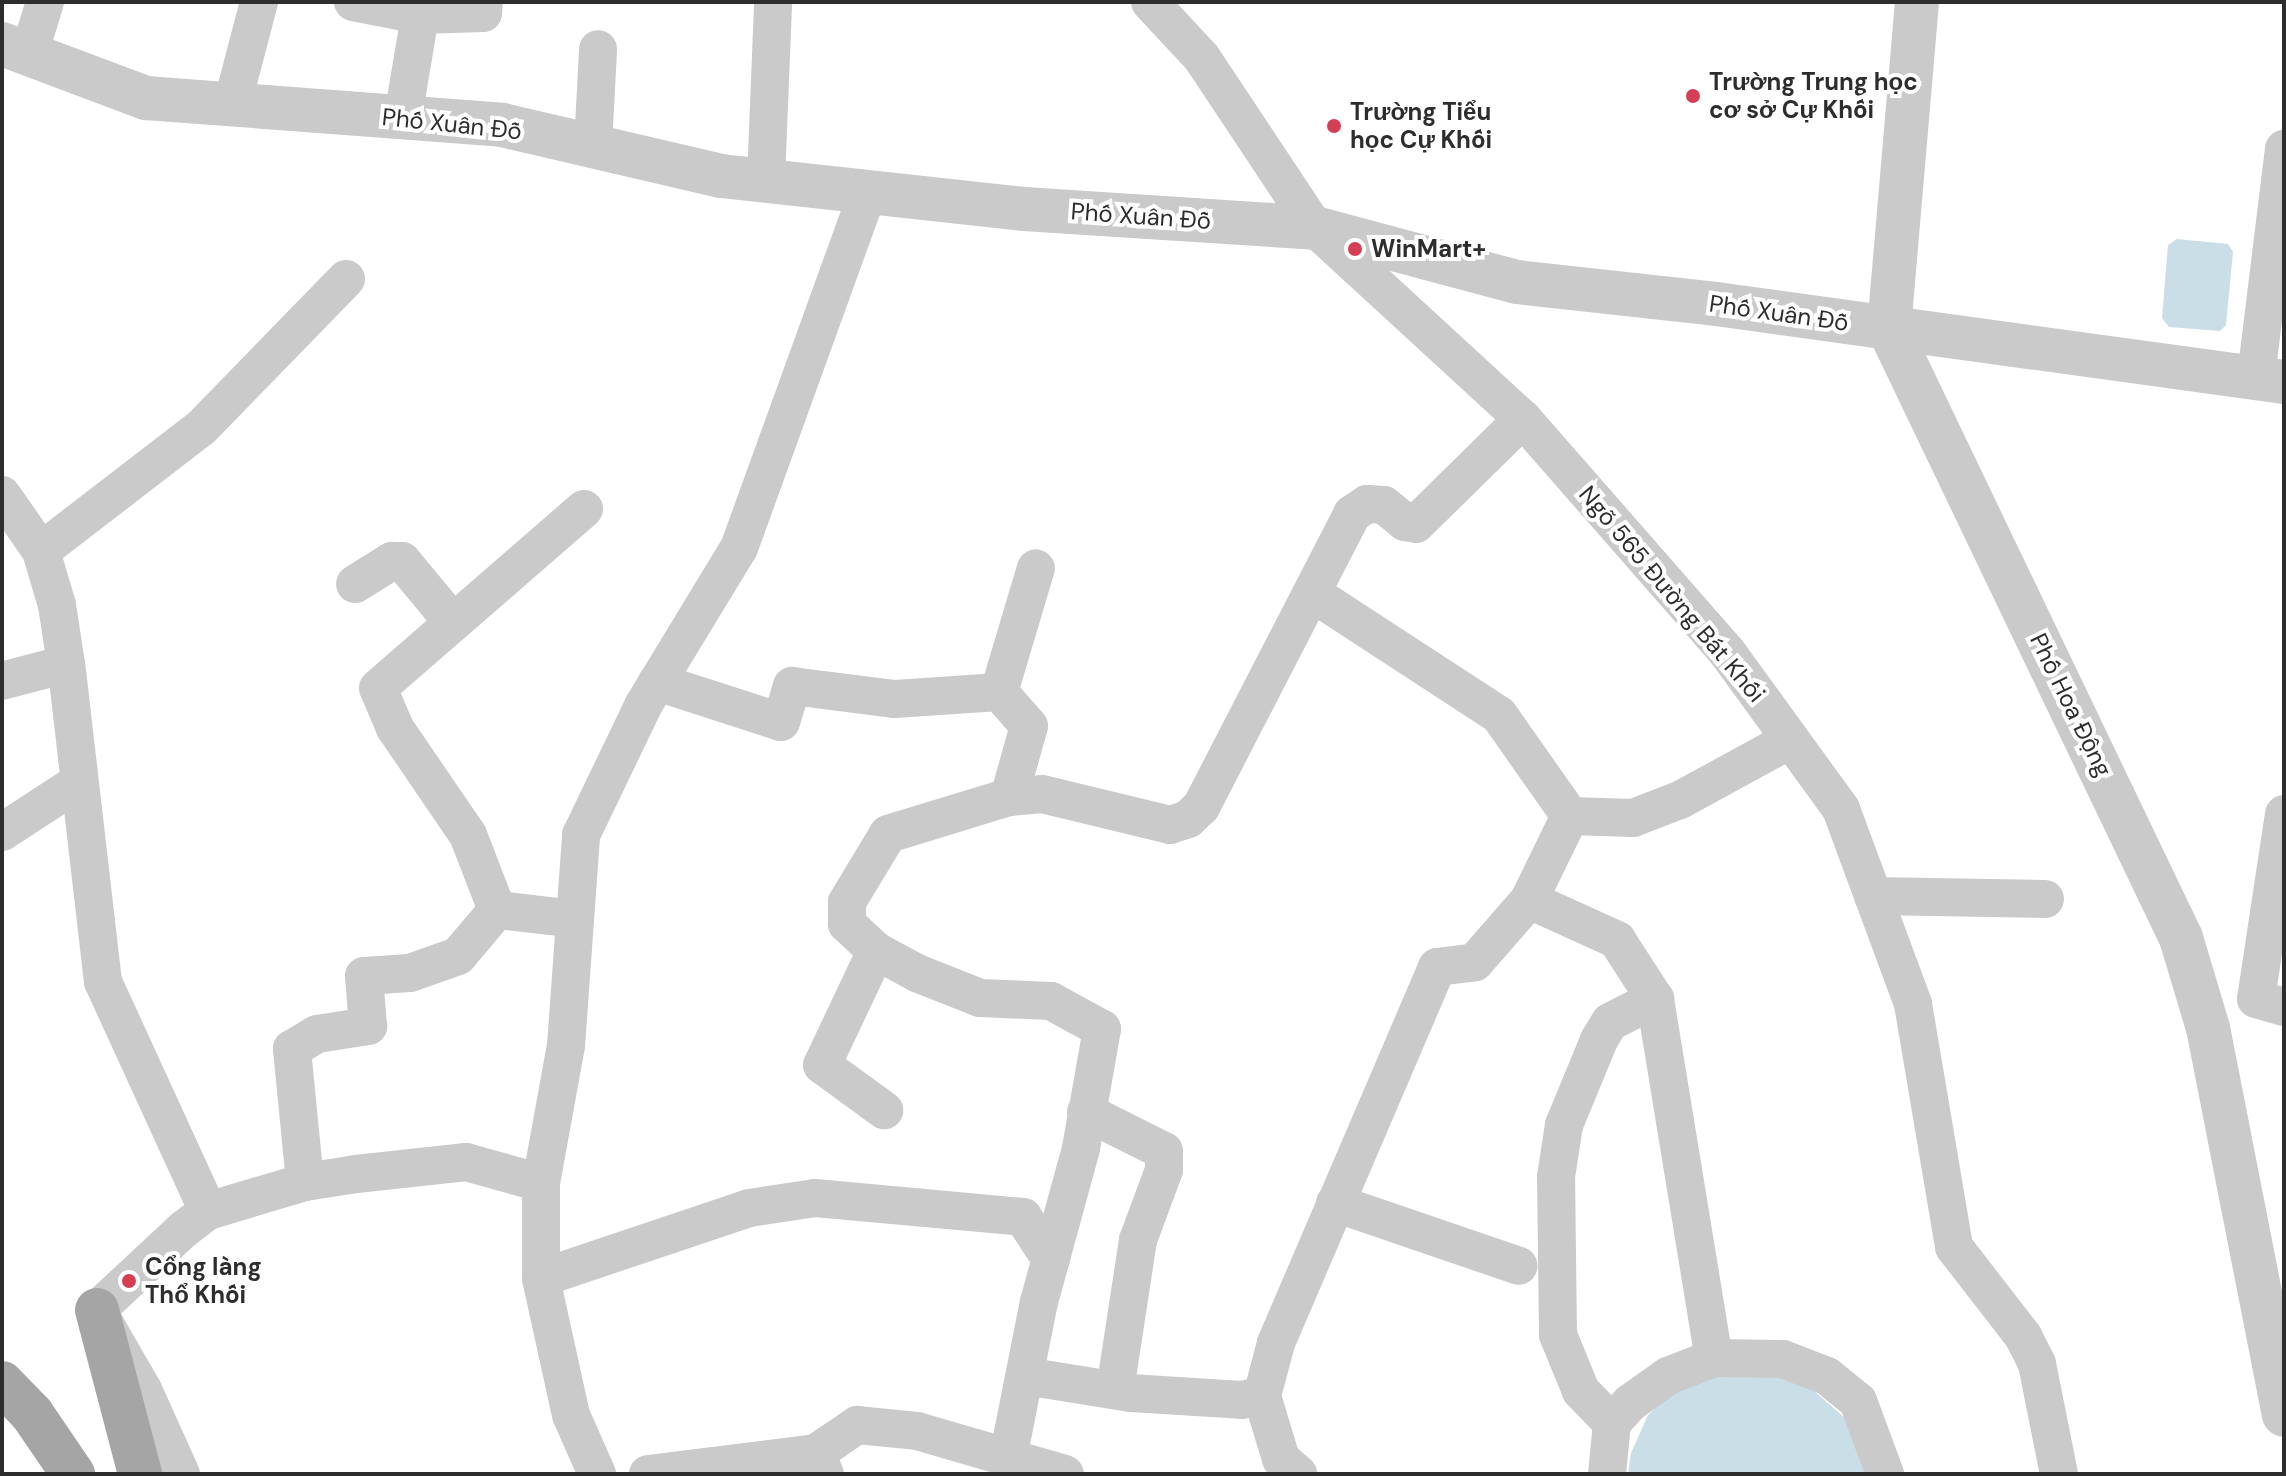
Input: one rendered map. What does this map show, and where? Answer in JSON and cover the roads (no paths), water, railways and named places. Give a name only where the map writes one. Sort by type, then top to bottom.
[{"type":"main road","points":[[97,1310],[140,1474]]},
{"type":"main road","points":[[2,1383],[32,1414],[73,1474]]},
{"type":"street","points":[[15,49],[45,2]]},
{"type":"street","points":[[232,105],[259,2]]},
{"type":"street","points":[[353,2],[402,9],[483,13],[484,2]]},
{"type":"street","points":[[766,180],[773,2]]},
{"type":"street","name":"Ngõ 565 Đường Bát Khối","points":[[1150,2],[1202,58],[1315,228],[1523,419],[1727,652],[1841,809],[1913,1004],[1954,1247],[2023,1336],[2037,1364],[2059,1474]]},
{"type":"street","points":[[1889,329],[1917,2]]},
{"type":"street","points":[[402,9],[403,117]]},
{"type":"street","name":"Phố Xuân Đỗ","points":[[15,49],[146,98],[502,125],[721,176],[1024,209],[1315,228],[1517,282],[2270,379]]},
{"type":"street","points":[[593,146],[598,49]]},
{"type":"street","points":[[2270,379],[2284,149]]},
{"type":"street","points":[[597,1474],[571,1415],[541,1278],[541,1183],[566,1046],[581,835],[657,682],[739,548],[868,191]]},
{"type":"street","points":[[41,551],[201,428],[346,279]]},
{"type":"street","name":"Phố Hoa Động","points":[[1889,329],[2164,898],[2197,984],[2284,1415]]},
{"type":"street","points":[[1920,392],[1957,337]]},
{"type":"street","points":[[1008,1458],[1102,1029],[1051,1001],[980,998],[945,986],[876,951],[847,924],[847,902],[888,834],[1009,797],[1042,794],[1170,825],[1188,819],[1201,807],[1352,514],[1367,504],[1384,505],[1405,522],[1416,524],[1523,419]]},
{"type":"street","points":[[2,495],[41,551],[57,605],[103,982],[208,1211]]},
{"type":"street","points":[[497,910],[468,835],[395,728],[378,688],[451,620],[584,509]]},
{"type":"street","points":[[355,584],[392,561],[402,561],[451,620]]},
{"type":"street","points":[[999,692],[1036,568]]},
{"type":"street","points":[[1312,593],[1499,715],[1570,816]]},
{"type":"street","points":[[2,681],[66,664]]},
{"type":"street","points":[[657,682],[781,722],[792,686],[895,699],[999,692]]},
{"type":"street","points":[[999,692],[1029,726],[1009,797]]},
{"type":"street","points":[[1570,816],[1633,818],[1680,800],[1790,740]]},
{"type":"street","points":[[2,832],[79,782]]},
{"type":"street","points":[[2284,814],[2256,999],[2284,1007]]},
{"type":"street","points":[[1298,1474],[1281,1459],[1262,1396],[1276,1343],[1437,967],[1475,962],[1529,900],[1570,816]]},
{"type":"street","points":[[1873,896],[2045,899]]},
{"type":"street","points":[[1529,900],[1617,940],[1655,999],[1714,1358]]},
{"type":"street","points":[[497,910],[575,919]]},
{"type":"street","points":[[305,1182],[292,1049],[317,1034],[368,1026],[364,976],[410,973],[458,956],[497,910]]},
{"type":"street","points":[[876,951],[822,1065],[884,1110]]},
{"type":"street","points":[[1612,1423],[1581,1391],[1558,1335],[1556,1177],[1564,1125],[1599,1040],[1610,1022],[1655,999]]},
{"type":"street","points":[[1086,1112],[1164,1151],[1164,1170],[1138,1240],[1115,1390]]},
{"type":"street","points":[[181,1474],[143,1390],[97,1310],[208,1211],[305,1182],[466,1162],[541,1183]]},
{"type":"street","points":[[541,1278],[749,1208],[815,1198],[1023,1217],[1051,1260]]},
{"type":"street","points":[[1335,1203],[1519,1266]]},
{"type":"street","points":[[1607,1474],[1612,1423],[1668,1376],[1714,1358],[1783,1359],[1827,1376],[1858,1401],[1885,1474]]},
{"type":"street","points":[[1025,1376],[1115,1390],[1241,1400],[1262,1396]]},
{"type":"street","points":[[648,1474],[820,1464],[857,1425],[917,1431],[1065,1474]]},
{"type":"water","points":[[2177,239],[2228,244],[2233,252],[2226,325],[2220,331],[2169,327],[2162,318],[2168,245]]},
{"type":"water","points":[[1723,1374],[1769,1374],[1806,1384],[1853,1425],[1872,1474],[1628,1474],[1631,1453],[1648,1415],[1679,1386]]},
{"type":"place","name":"Trường Trung học cơ sở Cự Khối","points":[[1693,96]]},
{"type":"place","name":"Trường Tiểu học Cự Khối","points":[[1334,126]]},
{"type":"place","name":"WinMart+","points":[[1355,249]]},
{"type":"place","name":"Cổng làng Thổ Khối","points":[[129,1281]]}]
